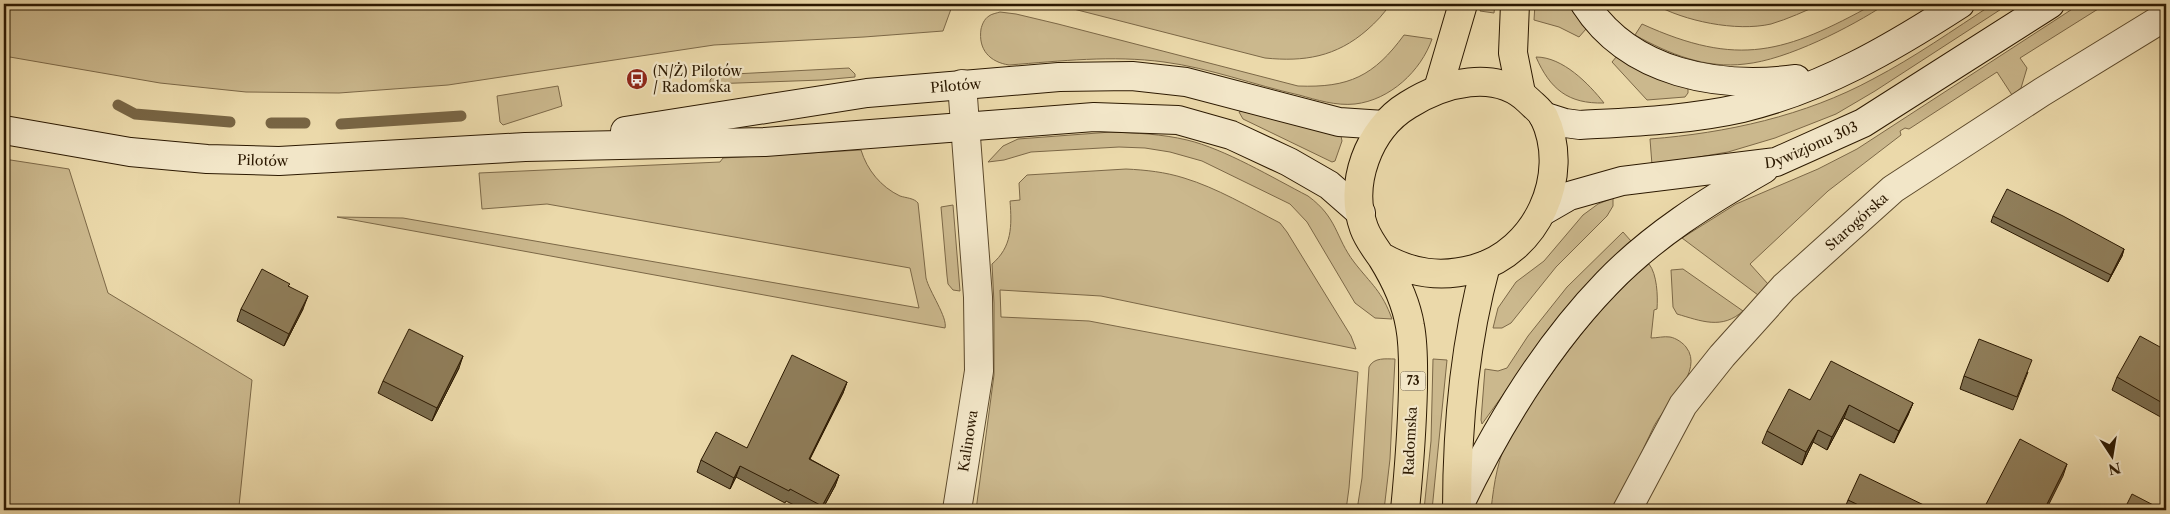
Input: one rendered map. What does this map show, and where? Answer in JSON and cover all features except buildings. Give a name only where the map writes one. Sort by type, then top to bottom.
[{"type":"main road","points":[[1438,89],[1463,4]]},
{"type":"main road","points":[[1515,4],[1513,53],[1521,93]]},
{"type":"main road","points":[[1584,4],[1594,18],[1628,49],[1649,61],[1705,79],[1765,83],[1840,74]]},
{"type":"main road","points":[[1544,116],[1564,124],[1580,125],[1700,116],[1742,108],[1782,96],[1840,74],[1900,43],[1960,4]]},
{"type":"main road","name":"Dywizjonu 303","points":[[1543,211],[1570,196],[1622,180],[1776,162],[1863,123],[2050,4]]},
{"type":"main road","name":"Starogórska","points":[[1627,510],[1683,405],[1722,356],[1784,287],[1893,189],[2042,92],[2166,16]]},
{"type":"main road","name":"Pilotów","points":[[525,147],[840,96],[962,84],[1132,76],[1186,82],[1339,122],[1384,125]]},
{"type":"main road","name":"73","points":[[1474,82],[1502,85],[1521,93],[1544,116],[1552,141],[1554,156],[1550,190],[1543,211],[1534,226],[1517,245],[1502,257],[1486,265],[1456,274],[1431,274],[1410,270],[1382,258],[1370,242],[1361,214],[1358,191],[1360,176],[1369,149],[1384,125],[1406,106],[1438,89],[1474,82]]},
{"type":"main road","name":"Kalinowa","points":[[957,510],[979,371],[978,297],[962,84]]},
{"type":"main road","name":"Pilotów","points":[[4,130],[130,152],[207,159],[279,160],[525,147],[765,142],[1094,117],[1178,120],[1231,135],[1289,162],[1329,185],[1361,214]]},
{"type":"main road","points":[[1457,510],[1499,428],[1560,338],[1608,282],[1674,225],[1716,197],[1776,162]]},
{"type":"main road","name":"Radomska","points":[[1382,258],[1398,285],[1410,325],[1413,350],[1412,439],[1405,510]]},
{"type":"main road","points":[[1457,510],[1457,444],[1461,405],[1473,312],[1486,265]]},
{"type":"shaded area","points":[[4,4],[956,4],[951,9],[943,31],[714,45],[448,85],[339,93],[246,92],[160,83],[4,56]]},
{"type":"shaded area","points":[[1054,4],[1390,4],[1370,27],[1355,39],[1331,52],[1306,58],[1279,59],[1265,58]]},
{"type":"shaded area","points":[[1481,4],[1495,4],[1494,13],[1480,11]]},
{"type":"shaded area","points":[[1535,4],[1567,4],[1586,29],[1579,37],[1559,27],[1534,20]]},
{"type":"shaded area","points":[[1654,4],[1821,4],[1771,24],[1742,27],[1695,20]]},
{"type":"shaded area","points":[[1874,4],[1886,4],[1855,23],[1818,41],[1780,56],[1745,64],[1716,64],[1688,59],[1635,35],[1642,24],[1676,38],[1707,46],[1735,50],[1761,49],[1814,34]]},
{"type":"shaded area","points":[[1993,4],[2009,4],[1875,91],[1836,114],[1775,138],[1728,152],[1652,165],[1650,139],[1736,127],[1793,113],[1820,103],[1889,71]]},
{"type":"shaded area","points":[[2080,4],[2106,4],[2020,58],[2027,68],[2021,88],[2012,95],[1997,72],[1909,129],[1905,128],[1900,131],[1901,135],[1828,191],[1750,264],[1768,284],[1758,295],[1682,238],[1736,204],[1818,169],[1857,149]]},
{"type":"shaded area","points":[[1000,12],[1058,24],[1298,86],[1332,85],[1359,77],[1382,61],[1404,35],[1432,39],[1427,51],[1412,73],[1392,90],[1368,101],[1355,104],[1341,104],[1320,101],[1198,68],[1164,62],[1106,59],[1009,65],[991,58],[981,43],[981,27],[984,22],[991,15]]},
{"type":"shaded area","points":[[1617,56],[1642,72],[1683,86],[1688,89],[1688,93],[1685,97],[1647,100],[1612,62]]},
{"type":"shaded area","points":[[1536,57],[1556,62],[1575,73],[1604,103],[1580,101],[1562,92],[1547,78]]},
{"type":"shaded area","points":[[849,68],[855,74],[855,77],[710,84],[710,80],[715,75]]},
{"type":"shaded area","points":[[558,86],[562,106],[503,125],[500,122],[497,96]]},
{"type":"shaded area","points":[[1242,111],[1341,136],[1342,141],[1335,161],[1332,162],[1243,119],[1239,112]]},
{"type":"shaded area","points":[[1111,132],[1168,136],[1202,144],[1249,165],[1308,196],[1318,204],[1331,220],[1348,253],[1380,294],[1392,319],[1375,318],[1355,303],[1307,222],[1290,204],[1202,161],[1170,152],[1145,148],[1119,147],[1031,152],[1004,160],[988,162],[1003,146],[1018,139]]},
{"type":"shaded area","points":[[861,150],[871,171],[881,183],[900,196],[912,199],[918,203],[926,278],[944,318],[945,328],[337,217],[403,218],[919,308],[910,268],[547,204],[482,209],[479,173],[720,162],[723,158]]},
{"type":"shaded area","points":[[4,159],[69,169],[108,293],[252,380],[239,506],[237,510],[4,510]]},
{"type":"shaded area","points":[[1126,169],[1163,173],[1196,182],[1233,198],[1280,223],[1351,336],[1356,349],[1101,296],[1000,290],[1001,317],[1089,321],[1358,372],[1346,510],[976,510],[994,375],[992,264],[1004,250],[1009,236],[1011,219],[1010,201],[1020,200],[1019,183],[1027,175]]},
{"type":"shaded area","points":[[1613,198],[1613,206],[1607,216],[1556,267],[1511,323],[1502,328],[1493,328],[1498,308],[1516,282],[1544,261],[1583,215],[1598,204]]},
{"type":"shaded area","points":[[953,205],[960,291],[953,290],[948,284],[941,207]]},
{"type":"shaded area","points":[[1623,232],[1631,241],[1600,270],[1564,310],[1482,424],[1485,369],[1498,371],[1507,368],[1528,336],[1567,287]]},
{"type":"shaded area","points":[[1649,264],[1655,279],[1657,298],[1657,309],[1654,310],[1651,338],[1670,337],[1681,342],[1691,356],[1691,367],[1681,388],[1654,426],[1617,510],[1491,510],[1497,470],[1511,432],[1591,322],[1628,282]]},
{"type":"shaded area","points":[[1683,269],[1743,311],[1735,317],[1719,322],[1703,321],[1677,314],[1673,307],[1671,270]]},
{"type":"shaded area","points":[[1395,359],[1390,459],[1384,510],[1357,510],[1362,478],[1369,367],[1377,360]]},
{"type":"shaded area","points":[[1433,359],[1447,360],[1432,510],[1424,510],[1431,441]]},
{"type":"waterway","points":[[118,105],[135,114],[230,122]]},
{"type":"waterway","points":[[341,124],[461,116]]},
{"type":"waterway","points":[[271,123],[305,123]]},
{"type":"place","name":"(N/Ż) Pilotów / Radomska","points":[[637,79]]}]
